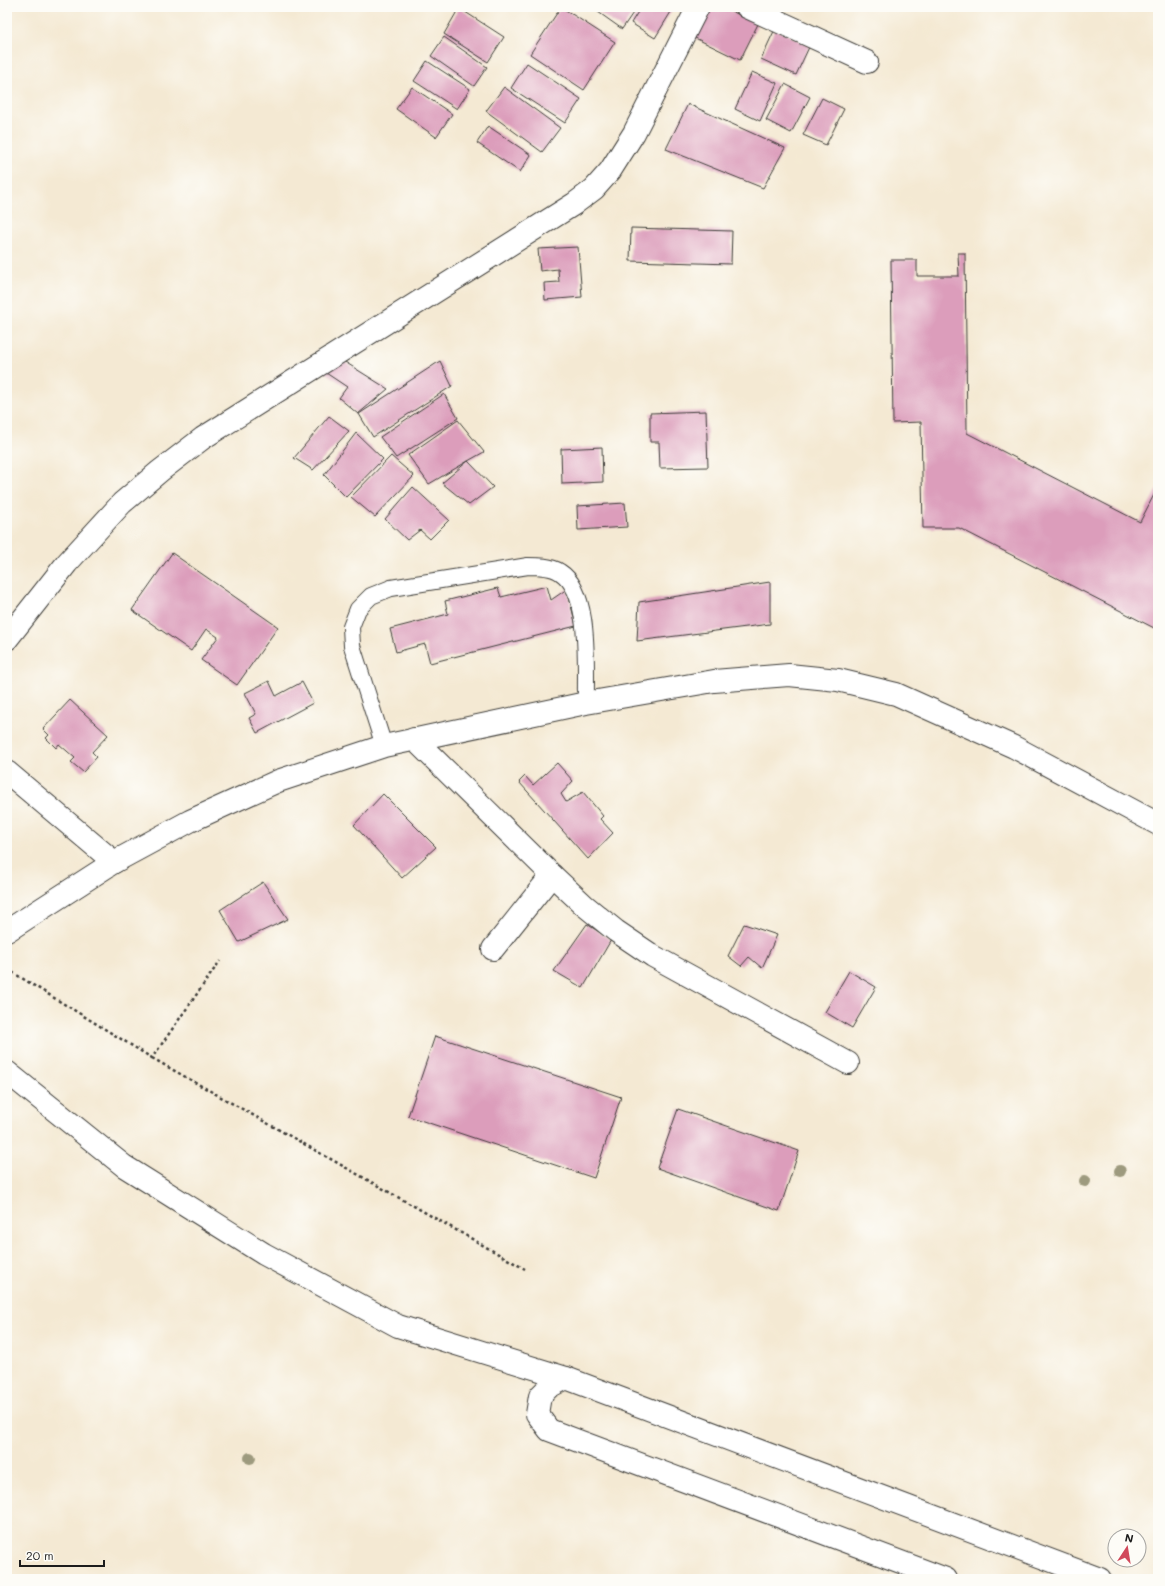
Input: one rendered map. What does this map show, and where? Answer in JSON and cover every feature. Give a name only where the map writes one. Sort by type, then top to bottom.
[{"type":"street","points":[[7,639],[72,558],[122,504],[160,471],[203,438],[574,204],[594,189],[610,171],[634,133],[698,7]]},
{"type":"street","points":[[747,7],[867,62]]},
{"type":"street","points":[[7,931],[114,862],[190,821],[278,781],[384,746],[586,703],[714,681],[789,674],[838,680],[896,694],[1000,741],[1158,824]]},
{"type":"street","points":[[414,739],[552,875],[584,905],[610,926],[653,956],[848,1063]]},
{"type":"street","points":[[7,772],[114,862]]},
{"type":"street","points":[[493,949],[552,875]]},
{"type":"street","points":[[7,1072],[124,1166],[264,1254],[398,1326],[566,1378],[1100,1579]]},
{"type":"street","points":[[566,1378],[549,1387],[540,1396],[537,1414],[549,1430],[946,1579]]},
{"type":"lane","points":[[384,746],[352,646],[351,627],[358,609],[371,596],[391,588],[528,566],[544,566],[561,572],[574,587],[582,610],[584,627],[586,703]]},
{"type":"path","points":[[152,1058],[220,961]]},
{"type":"path","points":[[7,970],[152,1058],[525,1269]]},
{"type":"building","points":[[561,7],[615,42],[584,90],[530,54]]},
{"type":"building","points":[[591,7],[637,7],[622,29]]},
{"type":"building","points":[[641,7],[674,7],[655,38],[631,23]]},
{"type":"building","points":[[705,7],[723,7],[758,24],[740,60],[691,36]]},
{"type":"building","points":[[459,8],[504,37],[488,62],[444,34]]},
{"type":"building","points":[[775,29],[810,45],[796,75],[761,59]]},
{"type":"building","points":[[444,37],[487,67],[474,86],[431,56]]},
{"type":"building","points":[[427,61],[470,89],[457,109],[414,81]]},
{"type":"building","points":[[527,63],[581,99],[565,123],[511,88]]},
{"type":"building","points":[[752,72],[777,83],[760,121],[735,109]]},
{"type":"building","points":[[785,84],[810,97],[791,133],[766,120]]},
{"type":"building","points":[[412,87],[452,114],[436,137],[396,109]]},
{"type":"building","points":[[504,87],[560,128],[542,152],[486,111]]},
{"type":"building","points":[[822,98],[844,109],[826,145],[803,135]]},
{"type":"building","points":[[688,104],[785,148],[763,188],[666,149]]},
{"type":"building","points":[[488,126],[531,155],[520,172],[477,143]]},
{"type":"building","points":[[631,228],[732,231],[731,264],[630,261]]},
{"type":"building","points":[[578,247],[582,297],[545,300],[544,283],[559,282],[558,269],[540,271],[538,249]]},
{"type":"building","points":[[958,253],[965,253],[967,433],[1140,522],[1158,487],[1158,630],[959,528],[923,528],[921,422],[893,423],[891,260],[917,260],[917,276],[959,276]]},
{"type":"building","points":[[337,357],[388,389],[358,414],[339,398],[347,387],[320,369]]},
{"type":"building","points":[[440,361],[452,386],[373,437],[359,414]]},
{"type":"building","points":[[444,394],[458,418],[396,458],[380,437]]},
{"type":"building","points":[[706,411],[708,467],[660,468],[659,442],[650,442],[650,413]]},
{"type":"building","points":[[329,416],[349,431],[313,470],[294,458]]},
{"type":"building","points":[[458,420],[484,452],[429,484],[408,455]]},
{"type":"building","points":[[356,433],[383,459],[346,497],[324,475]]},
{"type":"building","points":[[602,447],[603,482],[562,484],[561,449]]},
{"type":"building","points":[[391,456],[414,476],[375,517],[351,497]]},
{"type":"building","points":[[468,461],[493,487],[469,505],[442,483]]},
{"type":"building","points":[[413,487],[449,520],[430,539],[420,530],[407,540],[385,519]]},
{"type":"building","points":[[625,503],[627,527],[578,530],[577,506]]},
{"type":"building","points":[[172,553],[278,627],[237,685],[201,660],[218,637],[206,629],[191,651],[132,610]]},
{"type":"building","points":[[770,582],[770,624],[637,641],[639,602]]},
{"type":"building","points":[[547,586],[551,600],[567,589],[576,626],[430,663],[425,644],[396,652],[390,629],[448,614],[445,601],[498,588],[501,597]]},
{"type":"building","points":[[269,681],[276,696],[302,682],[313,703],[257,733],[249,718],[256,714],[245,693]]},
{"type":"building","points":[[70,700],[108,735],[92,752],[97,757],[83,772],[71,762],[75,758],[59,744],[56,748],[46,738],[49,735],[43,729]]},
{"type":"building","points":[[557,763],[573,781],[561,794],[566,802],[583,792],[603,816],[600,819],[613,833],[588,859],[519,782],[525,776],[533,785]]},
{"type":"building","points":[[383,794],[436,847],[402,878],[354,825]]},
{"type":"building","points":[[263,882],[288,919],[239,942],[220,910]]},
{"type":"building","points":[[587,924],[611,940],[583,988],[554,971]]},
{"type":"building","points":[[744,924],[777,935],[762,968],[749,957],[741,966],[728,956]]},
{"type":"building","points":[[849,971],[876,987],[852,1028],[825,1012]]},
{"type":"building","points":[[435,1036],[621,1097],[594,1178],[408,1116]]},
{"type":"building","points":[[678,1109],[799,1151],[779,1211],[657,1168]]}]
